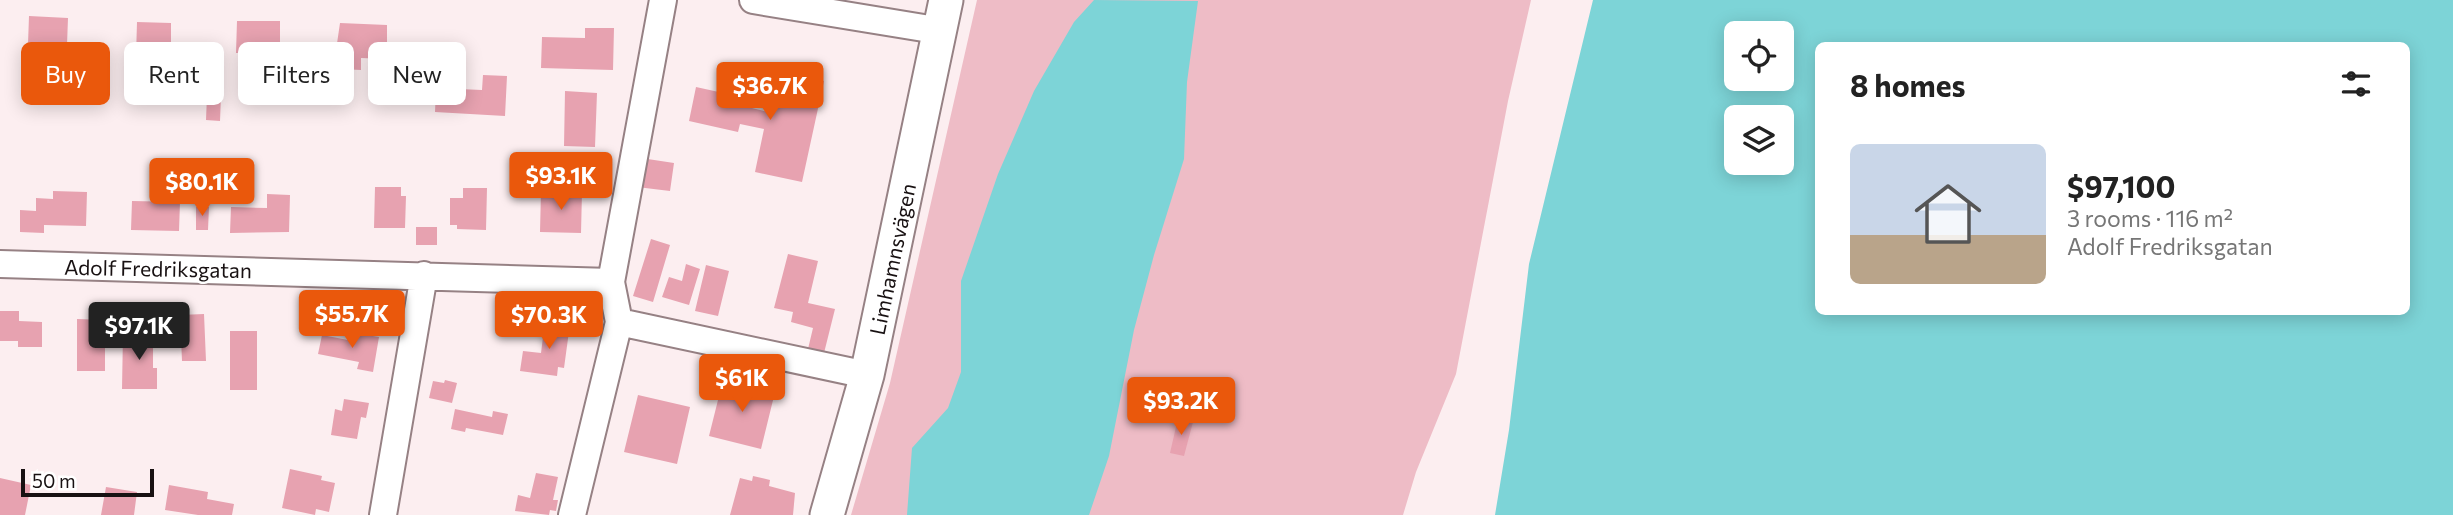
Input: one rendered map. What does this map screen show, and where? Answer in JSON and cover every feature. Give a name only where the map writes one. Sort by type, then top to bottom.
[{"type":"main road","name":"Limhamnsvägen","points":[[827,515],[867,375],[944,16]]},
{"type":"street","points":[[572,515],[620,322],[611,282],[663,0]]},
{"type":"street","points":[[753,0],[944,16]]},
{"type":"street","name":"Adolf Fredriksgatan","points":[[0,264],[611,282]]},
{"type":"street","points":[[383,515],[424,275]]},
{"type":"street","points":[[620,322],[867,375]]},
{"type":"shaded area","points":[[977,0],[1531,0],[1508,101],[1456,374],[1416,472],[1403,515],[851,515],[890,383]]},
{"type":"water","points":[[1094,0],[1198,1],[1187,82],[1184,159],[1154,255],[1134,330],[1109,456],[1089,515],[907,515],[912,448],[948,408],[961,372],[961,281],[998,174],[1034,91],[1074,22]]},
{"type":"water","points":[[1593,0],[2453,0],[2453,515],[1495,515],[1509,430],[1529,264]]},
{"type":"building","points":[[29,16],[68,18],[67,42],[28,42]]},
{"type":"building","points":[[237,21],[280,21],[280,42],[238,42],[236,53]]},
{"type":"building","points":[[137,22],[171,23],[171,42],[136,42]]},
{"type":"building","points":[[340,23],[387,25],[387,42],[368,42],[368,58],[361,58],[361,70],[354,70],[354,42],[337,42]]},
{"type":"building","points":[[585,28],[614,28],[613,70],[541,68],[542,37],[585,38]]},
{"type":"building","points":[[777,71],[824,81],[802,182],[755,172],[764,129],[740,124],[738,132],[689,121],[696,87],[746,98],[744,106],[768,112]]},
{"type":"building","points":[[483,75],[507,76],[505,116],[435,112],[435,105],[466,105],[466,89],[482,90]]},
{"type":"building","points":[[565,91],[597,93],[595,147],[564,146]]},
{"type":"building","points":[[207,105],[221,105],[220,121],[206,120]]},
{"type":"building","points":[[641,158],[674,163],[670,191],[637,187]]},
{"type":"building","points":[[375,187],[401,187],[401,196],[406,196],[405,228],[374,228]]},
{"type":"building","points":[[463,188],[487,188],[486,230],[457,229],[457,225],[450,225],[450,198],[463,198]]},
{"type":"building","points":[[53,191],[87,192],[86,226],[44,225],[44,233],[20,232],[20,210],[36,211],[36,198],[53,199]]},
{"type":"building","points":[[541,191],[582,192],[581,233],[540,232]]},
{"type":"building","points":[[267,194],[290,195],[289,232],[230,233],[231,207],[267,208]]},
{"type":"building","points":[[132,201],[180,202],[179,231],[131,230]]},
{"type":"building","points":[[196,207],[209,207],[208,230],[196,230]]},
{"type":"building","points":[[416,227],[437,227],[437,245],[416,245]]},
{"type":"building","points":[[651,239],[670,245],[653,302],[633,296]]},
{"type":"building","points":[[788,254],[818,261],[808,303],[835,309],[824,353],[808,349],[813,328],[791,322],[793,312],[774,308]]},
{"type":"building","points":[[686,264],[700,269],[689,305],[662,297],[669,277],[682,281]]},
{"type":"building","points":[[706,265],[729,271],[718,316],[695,311]]},
{"type":"building","points":[[559,294],[585,294],[585,309],[558,308]]},
{"type":"building","points":[[0,311],[19,311],[19,321],[42,322],[42,347],[18,347],[18,341],[0,341]]},
{"type":"building","points":[[204,314],[206,361],[182,361],[180,315]]},
{"type":"building","points":[[77,319],[105,320],[105,371],[77,371]]},
{"type":"building","points":[[545,321],[570,324],[564,368],[558,367],[557,376],[520,371],[523,351],[541,353]]},
{"type":"building","points":[[230,331],[257,331],[257,390],[230,390]]},
{"type":"building","points":[[123,333],[153,333],[153,368],[157,368],[157,389],[122,389]]},
{"type":"building","points":[[354,333],[379,337],[373,372],[357,369],[359,362],[318,354],[322,335],[353,341]]},
{"type":"building","points":[[445,380],[457,383],[452,403],[429,398],[433,381],[444,383]]},
{"type":"building","points":[[723,380],[775,392],[761,449],[709,436]]},
{"type":"building","points":[[638,395],[690,407],[677,464],[624,452]]},
{"type":"building","points":[[344,399],[369,403],[366,418],[361,417],[357,439],[331,435],[335,409],[342,411]]},
{"type":"building","points":[[455,409],[492,417],[493,411],[508,414],[503,435],[466,428],[465,432],[451,429]]},
{"type":"building","points":[[1178,418],[1193,422],[1184,456],[1170,453]]},
{"type":"building","points":[[290,469],[322,476],[321,480],[335,483],[329,512],[316,509],[315,515],[282,508]]},
{"type":"building","points":[[536,473],[558,477],[553,500],[558,500],[556,511],[550,510],[549,515],[515,511],[518,495],[530,498]]},
{"type":"building","points":[[753,476],[770,480],[769,486],[795,493],[793,515],[730,515],[740,478],[752,481]]},
{"type":"building","points":[[0,478],[31,485],[25,515],[0,515]]},
{"type":"building","points":[[169,485],[208,492],[207,499],[234,504],[232,515],[198,515],[165,510]]},
{"type":"building","points":[[106,487],[137,492],[134,515],[101,515]]}]
